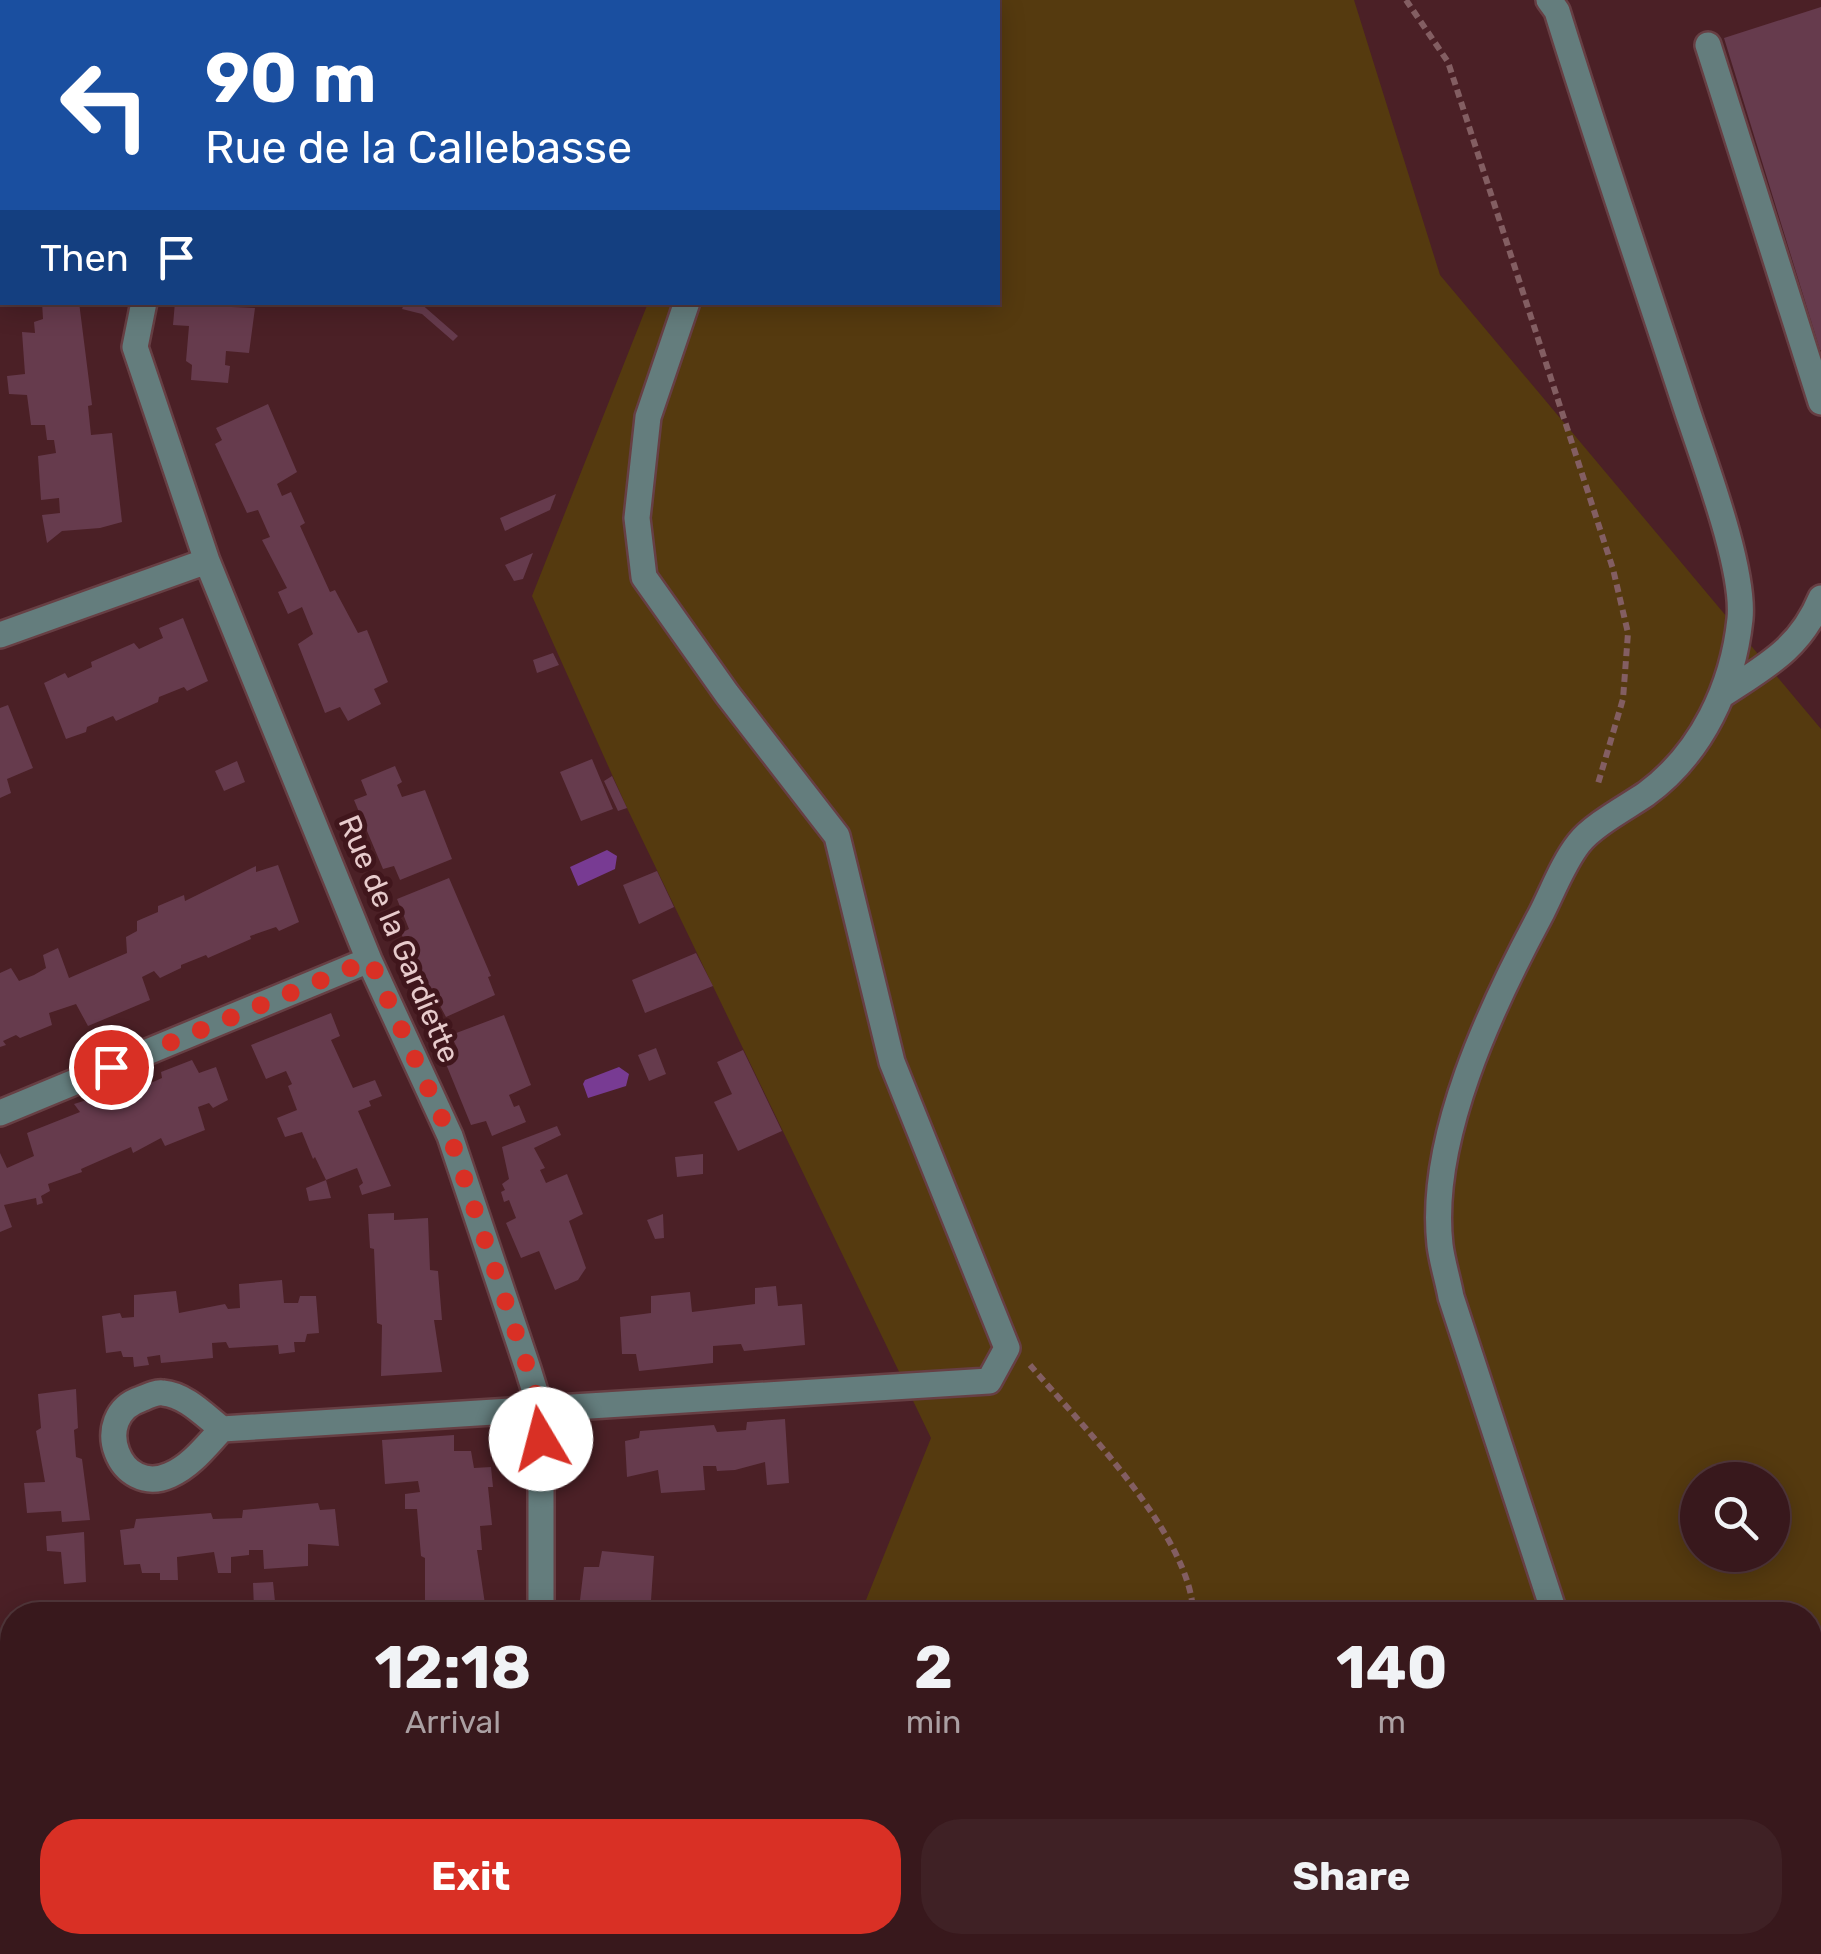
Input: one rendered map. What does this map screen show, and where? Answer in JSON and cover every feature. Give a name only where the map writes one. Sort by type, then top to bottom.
[{"type":"street","points":[[1549,0],[1557,12],[1706,466],[1737,580],[1740,614],[1734,663],[1722,695],[1691,748],[1652,790],[1580,841],[1522,949],[1460,1092],[1440,1196],[1440,1244],[1451,1297],[1551,1602]]},
{"type":"street","points":[[1708,45],[1821,402]]},
{"type":"street","name":"Rue de la Gardiette","points":[[143,305],[135,347],[206,561],[370,960],[450,1136],[541,1411],[541,1602]]},
{"type":"street","points":[[222,1430],[989,1381],[1007,1348],[892,1062],[838,836],[727,694],[644,577],[637,518],[648,417],[686,305]]},
{"type":"street","points":[[0,635],[206,561]]},
{"type":"street","points":[[1722,695],[1776,660],[1799,639],[1821,598]]},
{"type":"street","points":[[0,1112],[370,960]]},
{"type":"path","points":[[1406,0],[1448,62],[1613,570],[1628,633],[1623,698],[1580,841]]},
{"type":"path","points":[[1027,1362],[1146,1507],[1182,1562],[1193,1602]]},
{"type":"shaded area","points":[[1000,0],[1354,0],[1440,275],[1821,729],[1821,1602],[865,1602],[931,1438],[627,808],[532,596],[647,305],[1000,305]]},
{"type":"shaded area","points":[[607,850],[617,856],[615,869],[578,886],[570,867]]},
{"type":"shaded area","points":[[619,1067],[629,1074],[626,1086],[588,1098],[585,1080]]},
{"type":"building","points":[[1821,7],[1821,350],[1820,350],[1724,38]]},
{"type":"building","points":[[42,305],[79,305],[92,405],[88,406],[91,435],[112,433],[122,522],[62,531],[47,543],[42,515],[60,513],[59,498],[41,500],[38,456],[56,453],[54,440],[47,440],[45,425],[31,425],[27,395],[9,394],[7,376],[25,374],[22,332],[35,333],[34,322],[43,319]]},
{"type":"building","points":[[175,305],[255,308],[249,353],[226,351],[225,365],[230,366],[228,383],[191,380],[192,365],[186,361],[189,326],[173,325]]},
{"type":"building","points":[[404,305],[422,305],[458,336],[453,341],[422,314],[402,309]]},
{"type":"building","points":[[268,404],[297,472],[277,484],[282,496],[291,492],[305,523],[300,526],[330,592],[335,590],[358,633],[367,630],[388,682],[374,689],[381,704],[348,721],[340,707],[325,713],[298,644],[313,634],[302,607],[288,614],[278,592],[287,588],[262,540],[270,537],[258,510],[247,513],[215,444],[222,440],[216,428]]},
{"type":"building","points":[[556,494],[550,510],[505,531],[500,518]]},
{"type":"building","points":[[533,553],[523,579],[514,581],[505,565]]},
{"type":"building","points":[[183,618],[208,681],[159,697],[158,702],[116,721],[113,716],[66,739],[44,683],[65,673],[68,678],[92,667],[91,662],[134,643],[139,649],[163,638],[159,628]]},
{"type":"building","points":[[553,653],[559,665],[537,673],[533,660]]},
{"type":"building","points":[[8,705],[33,768],[7,779],[11,793],[0,798],[0,708]]},
{"type":"building","points":[[592,759],[613,809],[581,821],[560,772]]},
{"type":"building","points":[[237,761],[245,782],[224,791],[215,771]]},
{"type":"building","points":[[395,766],[402,782],[397,785],[402,797],[425,790],[452,859],[400,880],[394,866],[383,869],[354,800],[367,795],[361,780]]},
{"type":"building","points":[[612,776],[627,808],[618,811],[604,781]]},
{"type":"building","points":[[278,865],[299,922],[279,931],[276,927],[250,936],[251,939],[181,965],[160,978],[154,971],[142,977],[150,1000],[88,1026],[76,1004],[49,1013],[52,1025],[20,1038],[16,1035],[0,1047],[0,973],[11,968],[19,981],[34,975],[46,968],[43,955],[58,948],[69,978],[127,953],[126,937],[137,931],[137,921],[158,912],[158,906],[184,895],[185,901],[256,866],[256,872]]},
{"type":"building","points":[[657,871],[674,907],[639,924],[623,885]]},
{"type":"building","points":[[449,878],[491,976],[488,977],[495,995],[446,1017],[438,1002],[430,1003],[401,933],[409,929],[397,899]]},
{"type":"building","points":[[696,953],[713,986],[645,1013],[632,980]]},
{"type":"building","points":[[331,1013],[340,1036],[331,1040],[353,1088],[375,1080],[382,1096],[358,1111],[391,1186],[362,1195],[359,1186],[363,1183],[357,1168],[326,1180],[302,1132],[285,1137],[277,1118],[297,1110],[286,1071],[266,1079],[251,1045]]},
{"type":"building","points":[[504,1015],[531,1085],[509,1095],[514,1107],[519,1105],[526,1122],[492,1136],[486,1121],[471,1125],[444,1059],[458,1050],[451,1035]]},
{"type":"building","points":[[656,1048],[666,1074],[649,1081],[638,1055]]},
{"type":"building","points":[[743,1050],[782,1131],[738,1151],[714,1102],[732,1094],[717,1062]]},
{"type":"building","points":[[192,1060],[199,1073],[216,1067],[228,1100],[213,1108],[209,1103],[198,1107],[205,1130],[165,1146],[161,1138],[133,1153],[131,1147],[81,1169],[82,1172],[48,1184],[50,1191],[41,1196],[43,1203],[37,1205],[36,1198],[4,1205],[12,1227],[0,1232],[0,1153],[7,1168],[34,1156],[27,1133],[80,1112],[74,1104],[93,1098],[96,1105],[128,1094],[126,1087],[142,1081],[144,1086],[162,1078],[161,1072]]},
{"type":"building","points":[[557,1126],[561,1135],[534,1148],[545,1168],[540,1170],[546,1183],[567,1174],[583,1214],[569,1221],[586,1268],[578,1280],[555,1290],[539,1251],[521,1258],[506,1223],[516,1218],[501,1192],[505,1190],[502,1184],[509,1179],[502,1147]]},
{"type":"building","points":[[703,1154],[703,1174],[677,1177],[675,1157]]},
{"type":"building","points":[[326,1180],[331,1198],[309,1201],[306,1188]]},
{"type":"building","points":[[394,1213],[394,1220],[428,1218],[430,1270],[438,1271],[442,1320],[434,1320],[442,1372],[381,1376],[382,1325],[377,1323],[374,1249],[370,1248],[368,1214]]},
{"type":"building","points":[[663,1214],[664,1238],[655,1239],[647,1220]]},
{"type":"building","points":[[282,1280],[284,1303],[298,1303],[300,1296],[316,1296],[319,1333],[307,1334],[305,1342],[294,1342],[295,1352],[279,1354],[278,1345],[229,1348],[226,1342],[212,1343],[213,1358],[161,1363],[160,1355],[147,1357],[149,1365],[134,1367],[133,1357],[123,1357],[121,1351],[106,1353],[102,1316],[120,1313],[122,1318],[134,1317],[134,1295],[176,1291],[179,1313],[225,1304],[228,1309],[240,1308],[239,1284]]},
{"type":"building","points":[[776,1286],[778,1306],[802,1304],[805,1345],[744,1351],[741,1344],[713,1346],[713,1363],[639,1371],[636,1354],[622,1354],[620,1317],[651,1313],[651,1296],[690,1292],[692,1312],[755,1304],[755,1288]]},
{"type":"building","points":[[76,1389],[76,1457],[82,1459],[90,1520],[62,1522],[61,1511],[27,1513],[24,1483],[45,1482],[36,1431],[41,1428],[38,1394]]},
{"type":"building","points":[[785,1419],[789,1483],[767,1485],[765,1462],[735,1470],[717,1471],[716,1466],[703,1466],[705,1490],[661,1493],[658,1470],[627,1477],[625,1441],[639,1438],[640,1431],[714,1425],[717,1432],[746,1430],[747,1422]]},
{"type":"building","points":[[454,1435],[454,1451],[471,1451],[474,1468],[491,1467],[493,1487],[488,1487],[492,1525],[480,1526],[482,1550],[477,1550],[485,1602],[425,1602],[425,1558],[421,1556],[417,1509],[405,1509],[405,1494],[420,1492],[418,1481],[385,1484],[382,1440]]},
{"type":"building","points":[[318,1503],[320,1510],[335,1509],[339,1546],[308,1544],[308,1566],[264,1569],[263,1550],[231,1557],[231,1573],[218,1573],[214,1552],[177,1557],[178,1580],[160,1580],[160,1573],[142,1573],[140,1564],[124,1565],[120,1530],[134,1528],[136,1519],[211,1513],[213,1519],[242,1518],[243,1510]]},
{"type":"building","points":[[84,1532],[86,1582],[64,1584],[61,1552],[47,1551],[46,1536]]},
{"type":"building","points":[[602,1551],[654,1556],[651,1602],[580,1600],[584,1567],[599,1567]]},
{"type":"building","points":[[273,1582],[275,1602],[254,1602],[253,1583]]},
{"type":"route","points":[[111,1067],[370,960],[450,1136],[541,1411],[541,1439]]}]
